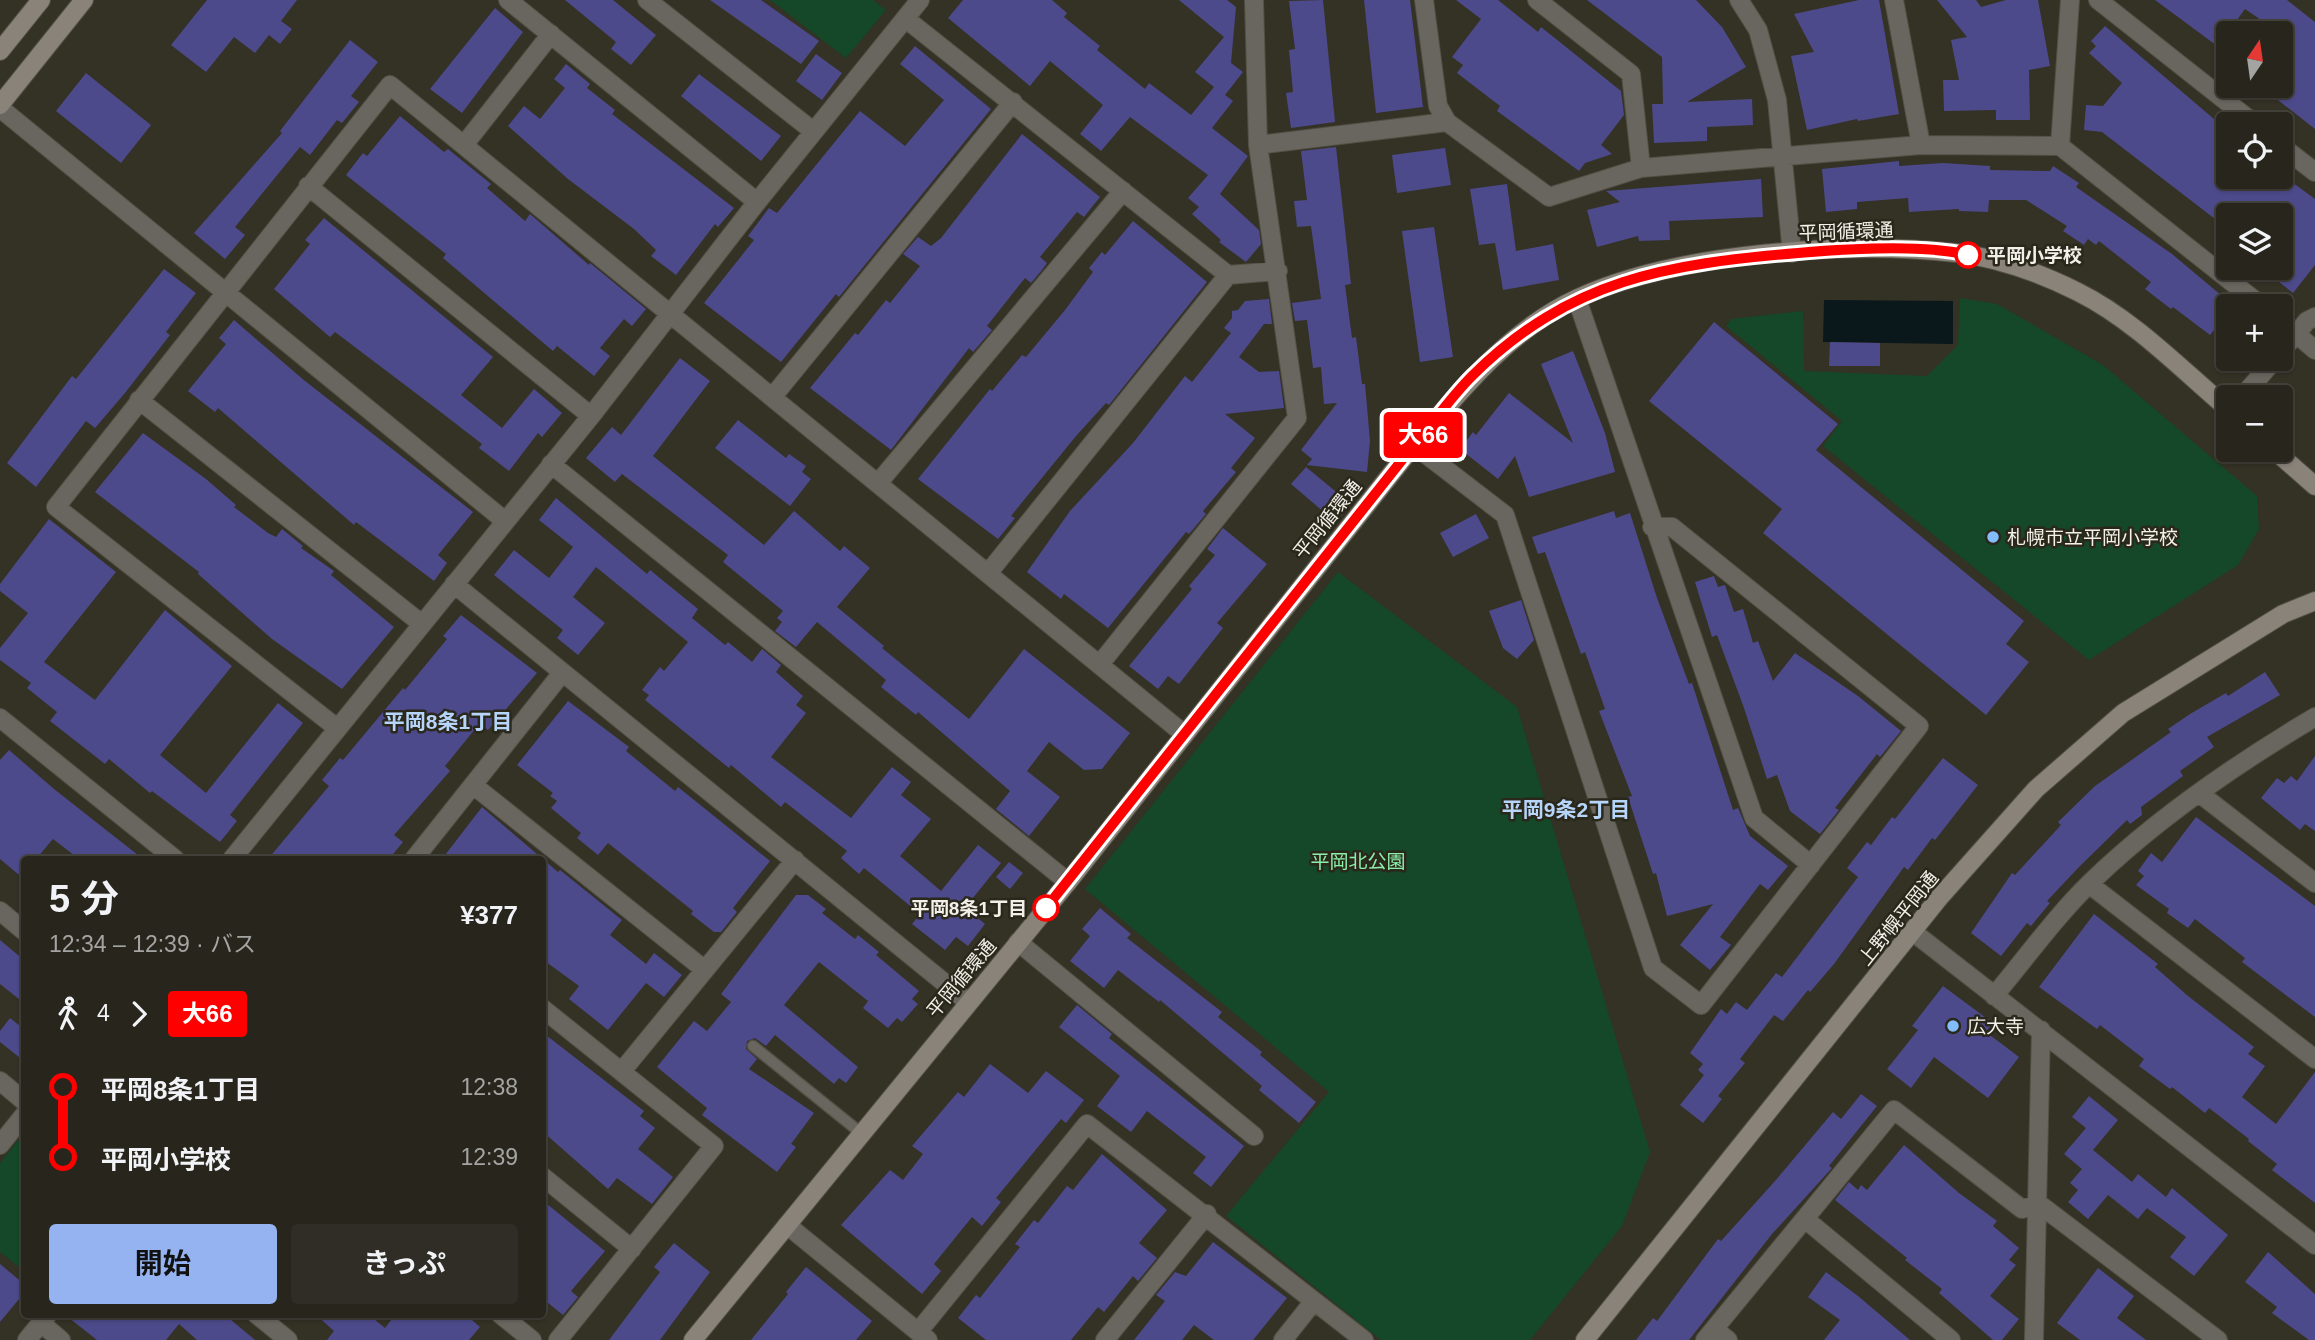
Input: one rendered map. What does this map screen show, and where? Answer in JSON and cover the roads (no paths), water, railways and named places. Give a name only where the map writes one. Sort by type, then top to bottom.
[{"type":"street","points":[[0,51],[41,0]]},
{"type":"street","points":[[84,0],[0,107],[505,521]]},
{"type":"street","points":[[508,0],[757,202]]},
{"type":"street","points":[[647,0],[813,131]]},
{"type":"street","points":[[234,856],[591,416],[813,131],[920,0]]},
{"type":"street","points":[[1100,663],[1297,418],[1258,145],[1254,0]]},
{"type":"street","points":[[1424,0],[1438,106],[1447,122],[1549,197],[1641,168],[1922,145],[2060,146],[2247,294]]},
{"type":"street","points":[[1537,0],[1631,74],[1641,168]]},
{"type":"street","points":[[1739,0],[1758,30],[1777,100],[1792,253]]},
{"type":"street","points":[[1894,0],[1922,145]]},
{"type":"street","points":[[2060,146],[2070,0]]},
{"type":"street","points":[[2098,0],[2240,112]]},
{"type":"street","points":[[906,19],[1228,275],[1278,271]]},
{"type":"street","points":[[464,145],[551,34]]},
{"type":"street","points":[[337,728],[56,507],[390,85],[669,315],[774,395],[1184,734]]},
{"type":"street","points":[[774,395],[1013,102]]},
{"type":"street","points":[[1258,145],[1447,122]]},
{"type":"street","points":[[2293,155],[2315,172]]},
{"type":"street","points":[[308,186],[591,416]]},
{"type":"street","points":[[879,482],[1123,191]]},
{"type":"street","name":"平岡循環通","points":[[702,1337],[787,1225],[1068,882],[1414,445],[1472,376],[1536,323],[1577,299],[1676,266],[1792,253],[1877,249],[1959,253],[2030,272],[2079,293],[2125,321],[2216,399]]},
{"type":"street","points":[[989,572],[1228,275]]},
{"type":"street","points":[[1577,299],[1652,527],[1754,818],[1811,865]]},
{"type":"street","points":[[2293,338],[2307,321],[2315,317]]},
{"type":"street","points":[[2293,331],[2315,350]]},
{"type":"street","points":[[2252,385],[2265,371]]},
{"type":"street","points":[[139,400],[422,624]]},
{"type":"street","points":[[1414,445],[1505,515],[1653,968],[1701,1005],[1919,726],[1672,527],[1652,527]]},
{"type":"street","points":[[2288,462],[2315,486]]},
{"type":"street","points":[[551,464],[1068,882]]},
{"type":"street","points":[[454,584],[968,1002]]},
{"type":"street","name":"上野幌平岡通","points":[[1585,1340],[1989,839],[2036,789],[2123,713],[2283,614],[2315,601]]},
{"type":"street","points":[[416,856],[562,673]]},
{"type":"street","points":[[1994,996],[2089,884],[2139,837],[2258,750],[2315,717]]},
{"type":"street","points":[[0,718],[171,856]]},
{"type":"street","points":[[473,785],[705,970]]},
{"type":"street","points":[[2199,793],[2315,883]]},
{"type":"street","points":[[622,1071],[794,860]]},
{"type":"street","points":[[2089,884],[2315,1059]]},
{"type":"street","points":[[0,911],[21,928]]},
{"type":"street","points":[[1913,932],[2315,1245]]},
{"type":"street","points":[[1018,942],[1254,1136]]},
{"type":"street","points":[[546,1011],[714,1146],[558,1340]]},
{"type":"street","points":[[2034,1340],[2041,1030]]},
{"type":"street","points":[[0,1081],[21,1098]]},
{"type":"street","points":[[1716,1336],[1805,1219],[1894,1110],[2022,1209],[2039,1204]]},
{"type":"street","points":[[0,1145],[21,1119]]},
{"type":"street","points":[[787,1225],[923,1336],[1087,1124],[1207,1214],[1364,1340]]},
{"type":"street","points":[[546,1179],[632,1249]]},
{"type":"street","points":[[2039,1204],[2218,1340]]},
{"type":"street","points":[[1105,1340],[1207,1214]]},
{"type":"street","points":[[1805,1219],[1951,1340]]},
{"type":"street","points":[[1283,1340],[1314,1301]]},
{"type":"street","points":[[261,1318],[288,1340]]},
{"type":"street","points":[[505,1318],[532,1340]]},
{"type":"street","points":[[27,1340],[44,1319],[61,1340]]},
{"type":"lane","points":[[753,1046],[861,1133]]},
{"type":"place","name":"平岡小学校","points":[[1968,255]]},
{"type":"place","name":"札幌市立平岡小学校","points":[[1993,537]]},
{"type":"place","name":"平岡8条1丁目","points":[[1046,908]]},
{"type":"place","name":"広大寺","points":[[1953,1026]]},
{"type":"district","name":"平岡8条1丁目","points":[[448,722]]},
{"type":"district","name":"平岡9条2丁目","points":[[1566,810]]},
{"type":"park label","name":"平岡北公園","points":[[1358,861]]}]
